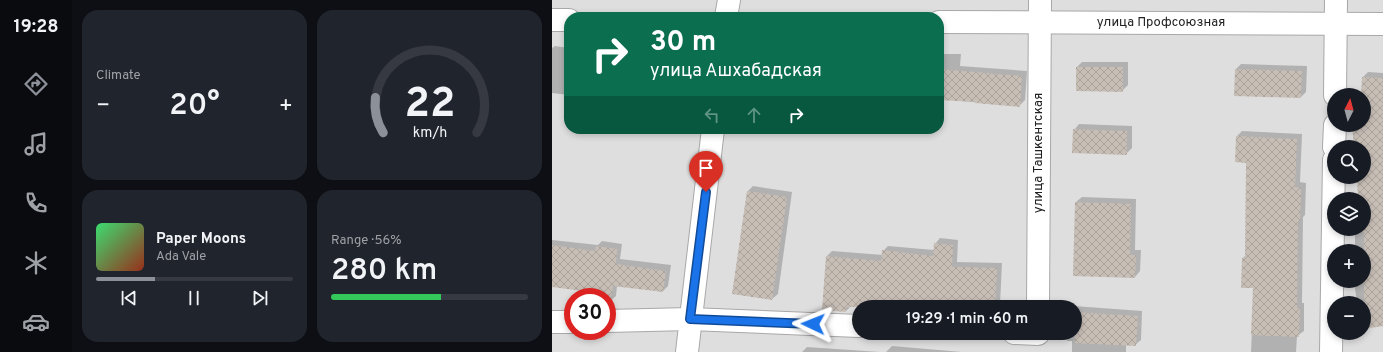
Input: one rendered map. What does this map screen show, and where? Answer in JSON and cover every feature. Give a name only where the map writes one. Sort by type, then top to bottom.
[{"type":"street","points":[[727,12],[729,0]]},
{"type":"street","name":"улица Ташкентская","points":[[1038,300],[1040,0]]},
{"type":"street","points":[[1335,88],[1336,0]]},
{"type":"street","points":[[552,20],[564,20]]},
{"type":"street","name":"улица Профсоюзная","points":[[944,22],[1383,24]]},
{"type":"street","points":[[686,352],[712,134]]},
{"type":"street","points":[[1331,352],[1334,184]]},
{"type":"street","points":[[616,321],[690,319],[852,326]]},
{"type":"street","points":[[552,322],[564,322]]},
{"type":"shaded area","points":[[552,0],[1383,0],[1383,352],[552,352]]},
{"type":"building","points":[[1076,67],[1123,67],[1123,92],[1076,91]]},
{"type":"building","points":[[944,69],[1022,76],[1020,107],[944,100]]},
{"type":"building","points":[[1235,69],[1302,71],[1301,98],[1234,96]]},
{"type":"building","points":[[1362,77],[1383,78],[1383,326],[1371,328],[1371,296],[1364,296],[1364,288],[1371,288],[1371,244],[1364,244],[1364,236],[1371,236],[1371,192],[1358,192],[1357,184],[1371,184],[1371,140],[1353,140],[1353,132],[1371,132],[1371,88],[1361,88]]},
{"type":"building","points":[[1073,129],[1127,131],[1127,155],[1072,153]]},
{"type":"building","points":[[1236,136],[1297,139],[1295,187],[1301,188],[1300,221],[1298,221],[1297,308],[1300,308],[1299,337],[1251,335],[1253,288],[1241,288],[1242,258],[1245,258],[1246,163],[1235,162]]},
{"type":"building","points":[[747,191],[787,197],[772,300],[732,294]]},
{"type":"building","points":[[1075,202],[1131,204],[1130,255],[1136,255],[1135,278],[1073,276]]},
{"type":"building","points":[[934,243],[953,245],[952,267],[997,268],[995,300],[852,300],[852,307],[846,307],[846,312],[822,310],[826,256],[881,261],[882,250],[933,256]]},
{"type":"building","points":[[552,245],[595,251],[596,246],[617,249],[616,264],[666,271],[663,292],[613,286],[613,288],[564,289],[552,287]]},
{"type":"building","points":[[1082,312],[1138,316],[1136,346],[1075,343],[1075,340],[1082,340]]},
{"type":"route","points":[[706,192],[690,319],[813,324]]}]
